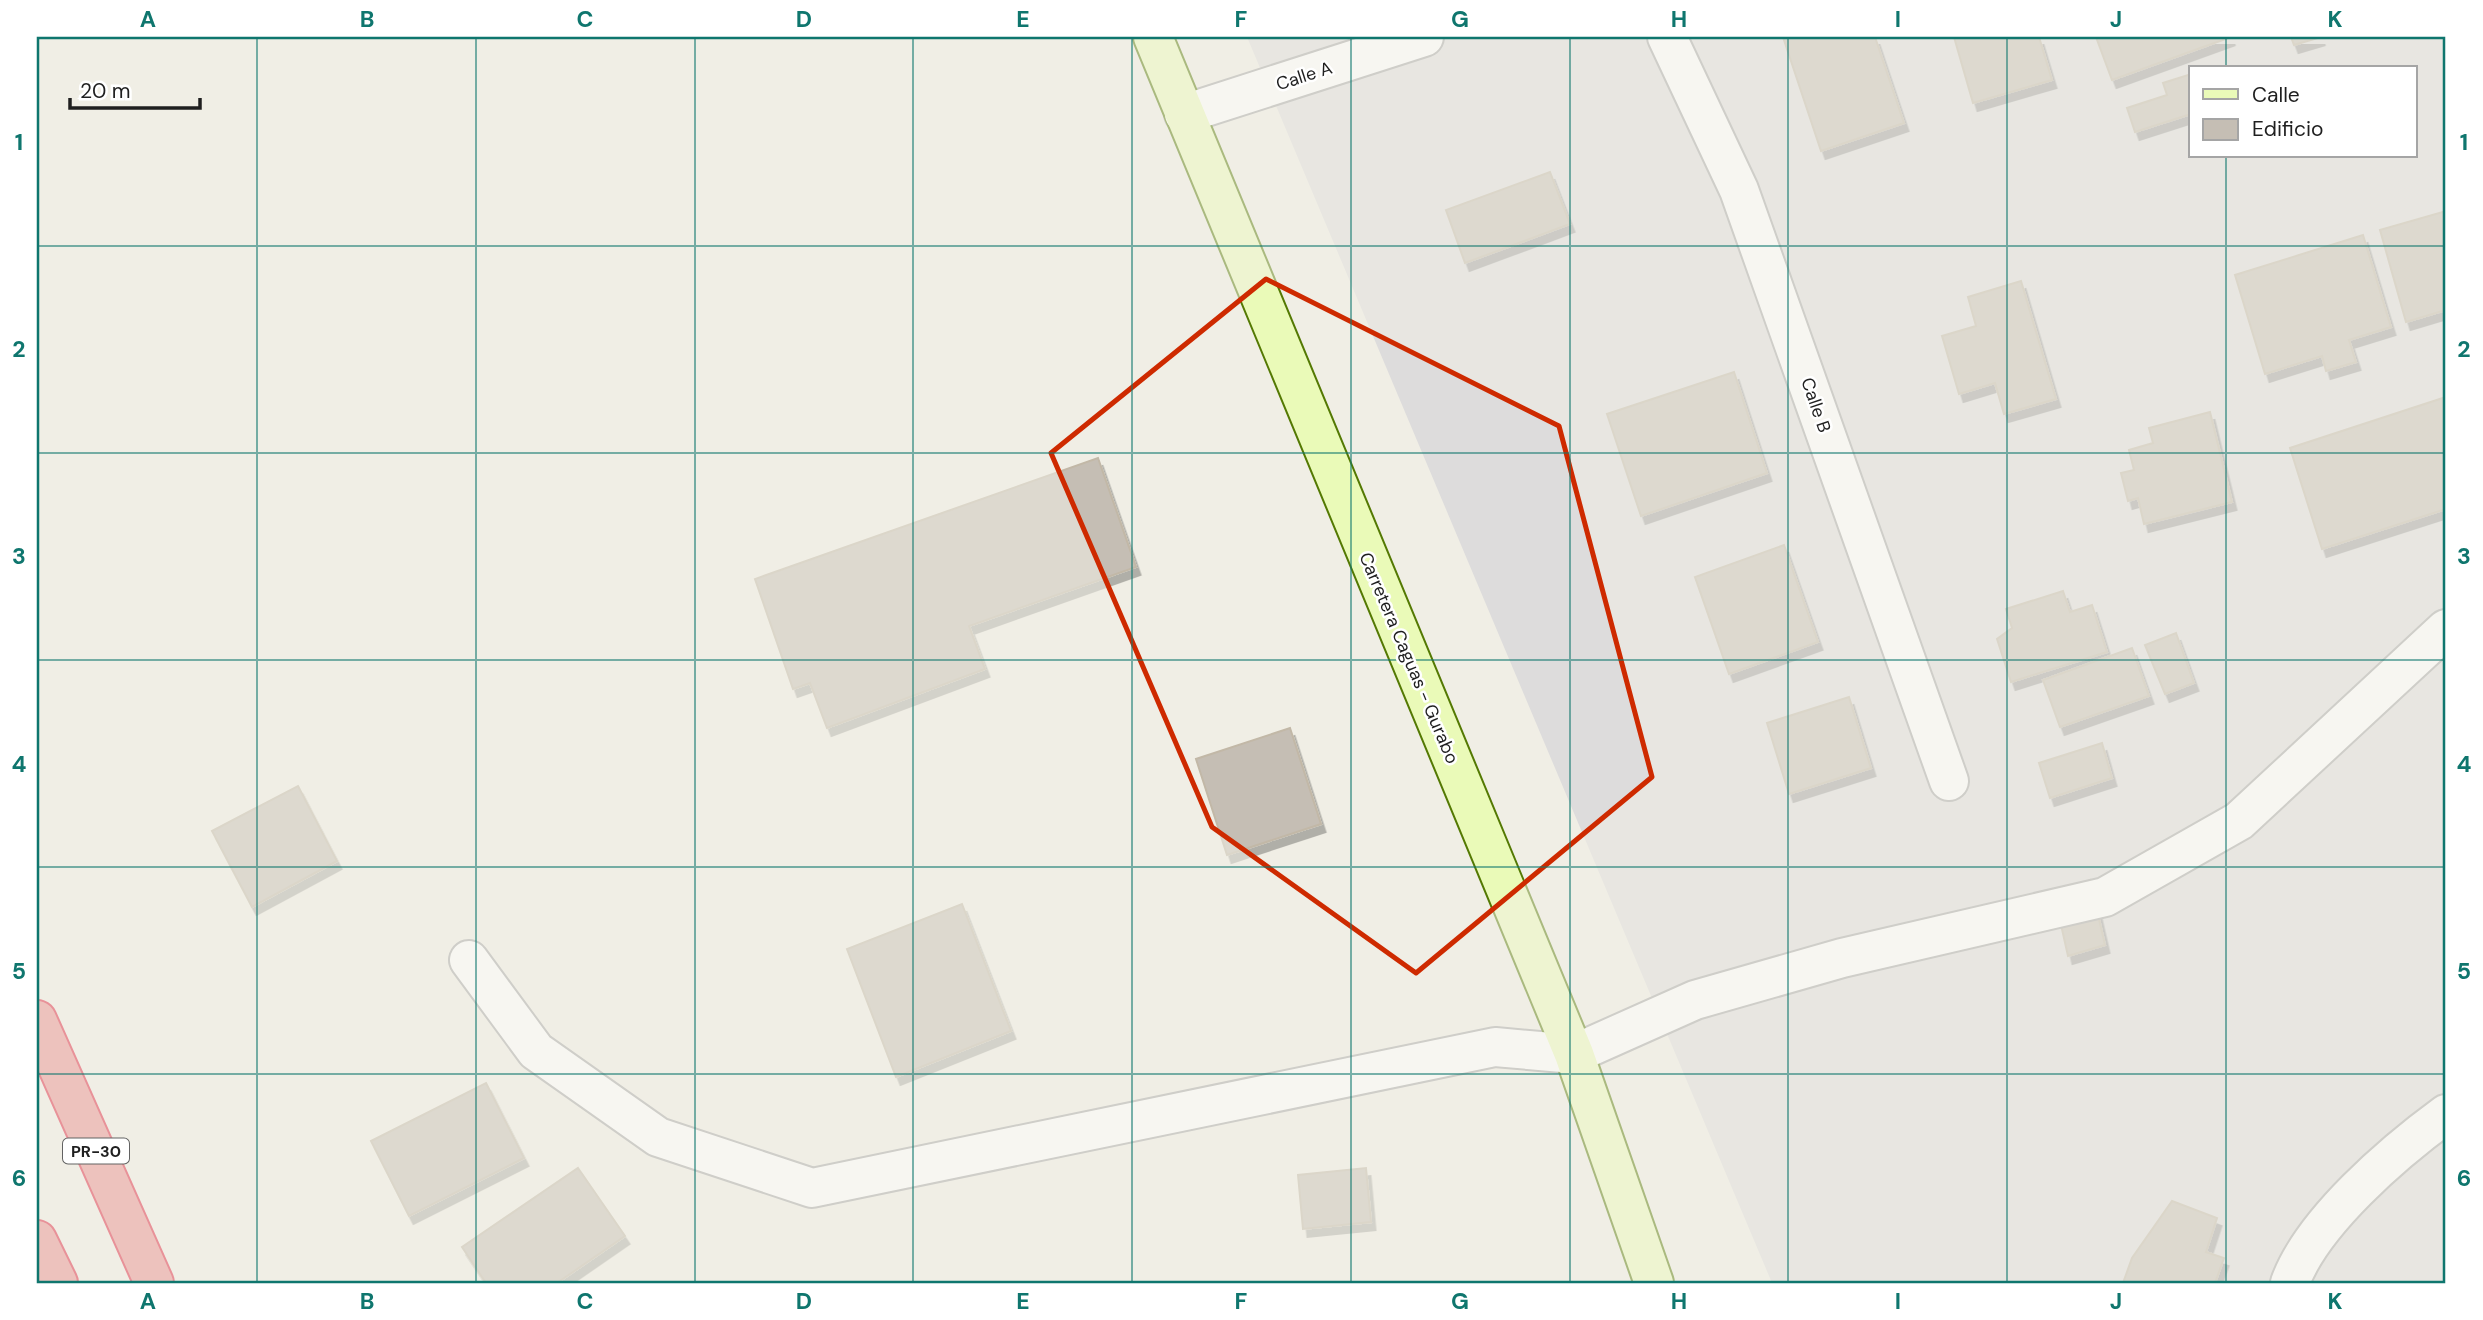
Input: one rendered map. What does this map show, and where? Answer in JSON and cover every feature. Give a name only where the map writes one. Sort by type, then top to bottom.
[{"type":"highway","name":"PR-30","points":[[37,1020],[154,1283]]},
{"type":"highway","points":[[37,1240],[58,1283]]},
{"type":"main road","name":"Carretera Caguas - Gurabo","points":[[1153,37],[1574,1054],[1654,1283]]},
{"type":"street","name":"Calle A","points":[[1184,114],[1424,37]]},
{"type":"street","name":"Calle B","points":[[1667,37],[1740,190],[1949,781]]},
{"type":"street","points":[[469,960],[536,1051],[658,1137],[812,1188],[1495,1047],[1574,1054],[1695,1000],[1842,958],[2105,897],[2239,821],[2446,629]]},
{"type":"street","points":[[2290,1283],[2295,1271],[2325,1227],[2360,1186],[2416,1136],[2446,1114]]},
{"type":"highlighted area","points":[[1266,279],[1559,426],[1652,777],[1416,973],[1212,827],[1051,453]]},
{"type":"shaded area","points":[[1247,37],[2446,37],[2446,1283],[1772,1283]]},
{"type":"building","points":[[1783,37],[1875,37],[1904,123],[1821,151]]},
{"type":"building","points":[[1954,37],[2039,37],[2052,80],[1973,103]]},
{"type":"building","points":[[2096,37],[2231,37],[2112,80]]},
{"type":"building","points":[[2291,37],[2321,37],[2294,45]]},
{"type":"building","points":[[2189,75],[2189,115],[2135,132],[2127,108],[2167,95],[2163,83]]},
{"type":"building","points":[[1550,172],[1570,224],[1465,263],[1446,210]]},
{"type":"building","points":[[2446,211],[2446,310],[2406,322],[2380,230]]},
{"type":"building","points":[[2363,235],[2391,327],[2349,340],[2356,362],[2326,371],[2322,356],[2265,374],[2235,275]]},
{"type":"building","points":[[2021,281],[2056,399],[2004,414],[1995,383],[1959,394],[1942,336],[1976,326],[1968,297]]},
{"type":"building","points":[[1734,372],[1767,473],[1641,516],[1607,414]]},
{"type":"building","points":[[2446,397],[2446,509],[2322,549],[2290,448]]},
{"type":"building","points":[[2210,412],[2232,502],[2144,524],[2138,498],[2128,501],[2121,473],[2134,470],[2129,450],[2153,443],[2149,428]]},
{"type":"building","points":[[1098,458],[1136,567],[969,626],[985,669],[827,728],[810,683],[793,689],[755,579]]},
{"type":"building","points":[[1784,545],[1818,642],[1729,674],[1695,577]]},
{"type":"building","points":[[2063,591],[2070,612],[2092,605],[2107,652],[2011,682],[1997,639],[2012,628],[2006,609]]},
{"type":"building","points":[[2176,633],[2194,683],[2165,694],[2145,645]]},
{"type":"building","points":[[2132,648],[2149,696],[2060,727],[2043,680]]},
{"type":"building","points":[[1849,697],[1871,768],[1789,794],[1767,723]]},
{"type":"building","points":[[1290,728],[1321,824],[1227,855],[1196,759]]},
{"type":"building","points":[[2102,743],[2112,778],[2050,798],[2039,763]]},
{"type":"building","points":[[298,786],[337,861],[252,907],[212,831]]},
{"type":"building","points":[[2090,880],[2105,945],[2068,956],[2055,898]]},
{"type":"building","points":[[962,904],[1011,1031],[896,1077],[847,949]]},
{"type":"building","points":[[486,1083],[524,1158],[409,1216],[371,1141]]},
{"type":"building","points":[[578,1168],[625,1236],[557,1283],[486,1283],[462,1247]]},
{"type":"building","points":[[1366,1168],[1371,1222],[1303,1229],[1298,1175]]},
{"type":"building","points":[[2172,1201],[2217,1218],[2206,1252],[2224,1258],[2215,1283],[2123,1283],[2132,1258]]}]
